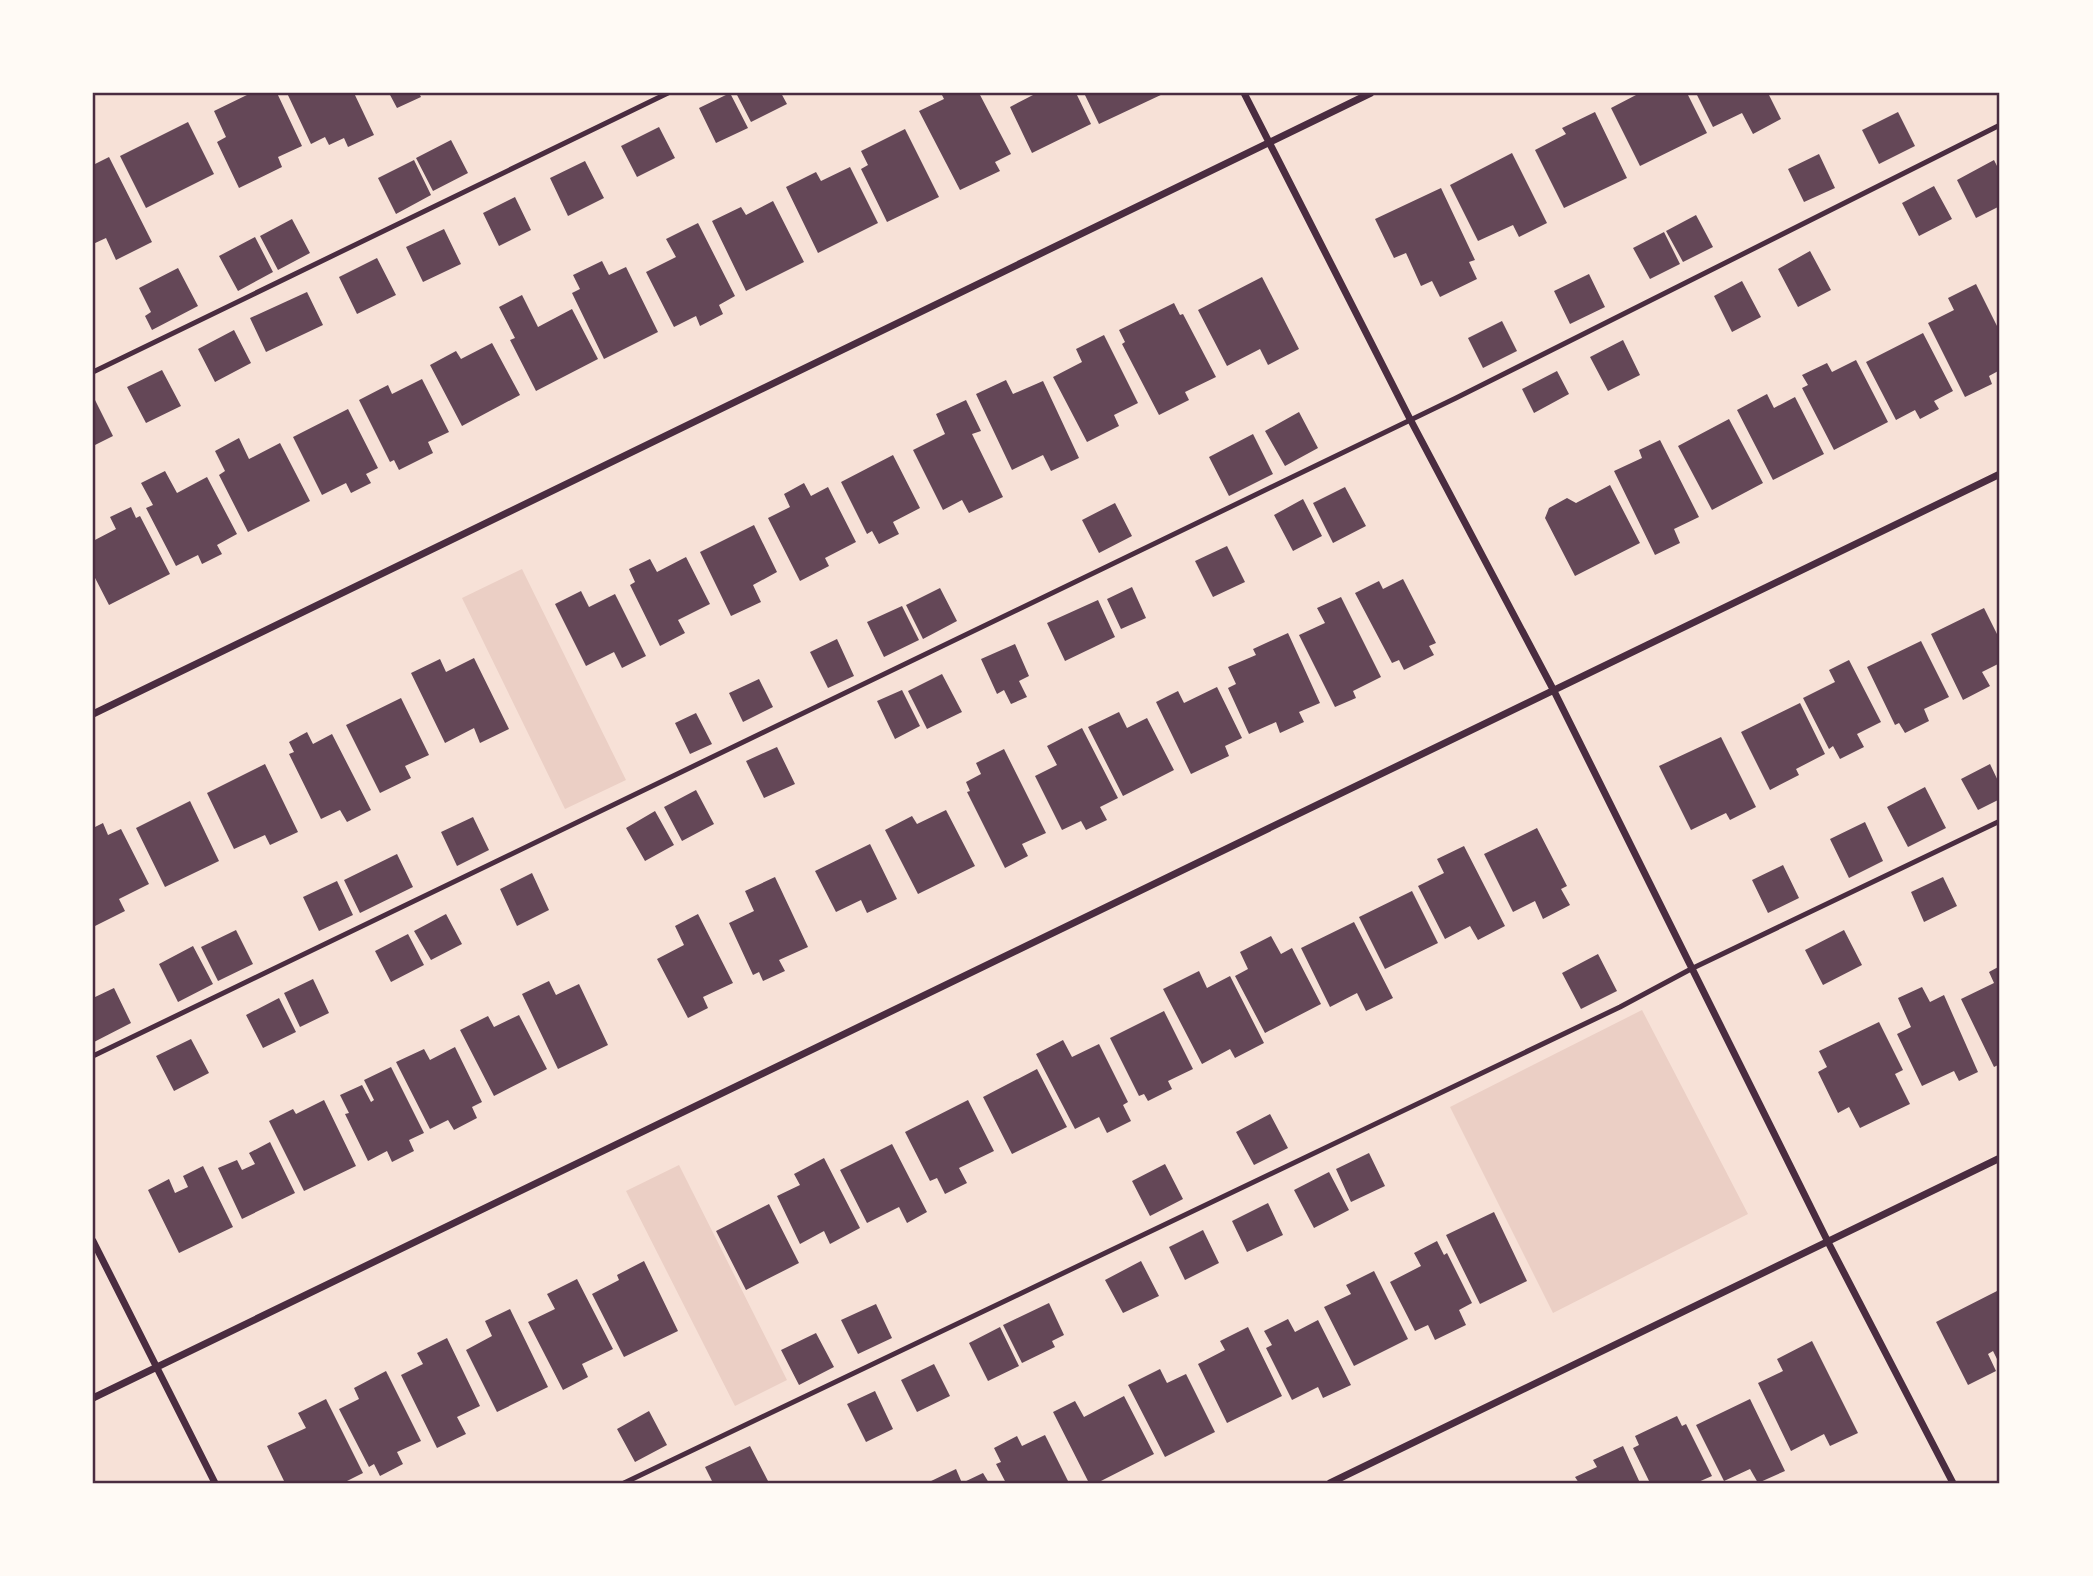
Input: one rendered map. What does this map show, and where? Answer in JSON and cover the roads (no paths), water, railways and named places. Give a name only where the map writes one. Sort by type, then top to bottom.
[{"type":"street","points":[[1244,93],[1410,419],[1554,691],[1828,1242],[1953,1483]]},
{"type":"street","points":[[93,715],[1371,93]]},
{"type":"street","points":[[93,1398],[2000,474]]},
{"type":"street","points":[[1330,1483],[2000,1158]]},
{"type":"street","points":[[93,1241],[215,1483]]},
{"type":"lane","points":[[93,372],[668,93]]},
{"type":"lane","points":[[93,1056],[1410,419],[2000,125]]},
{"type":"lane","points":[[624,1483],[1620,1007],[1692,969],[2000,821]]}]
